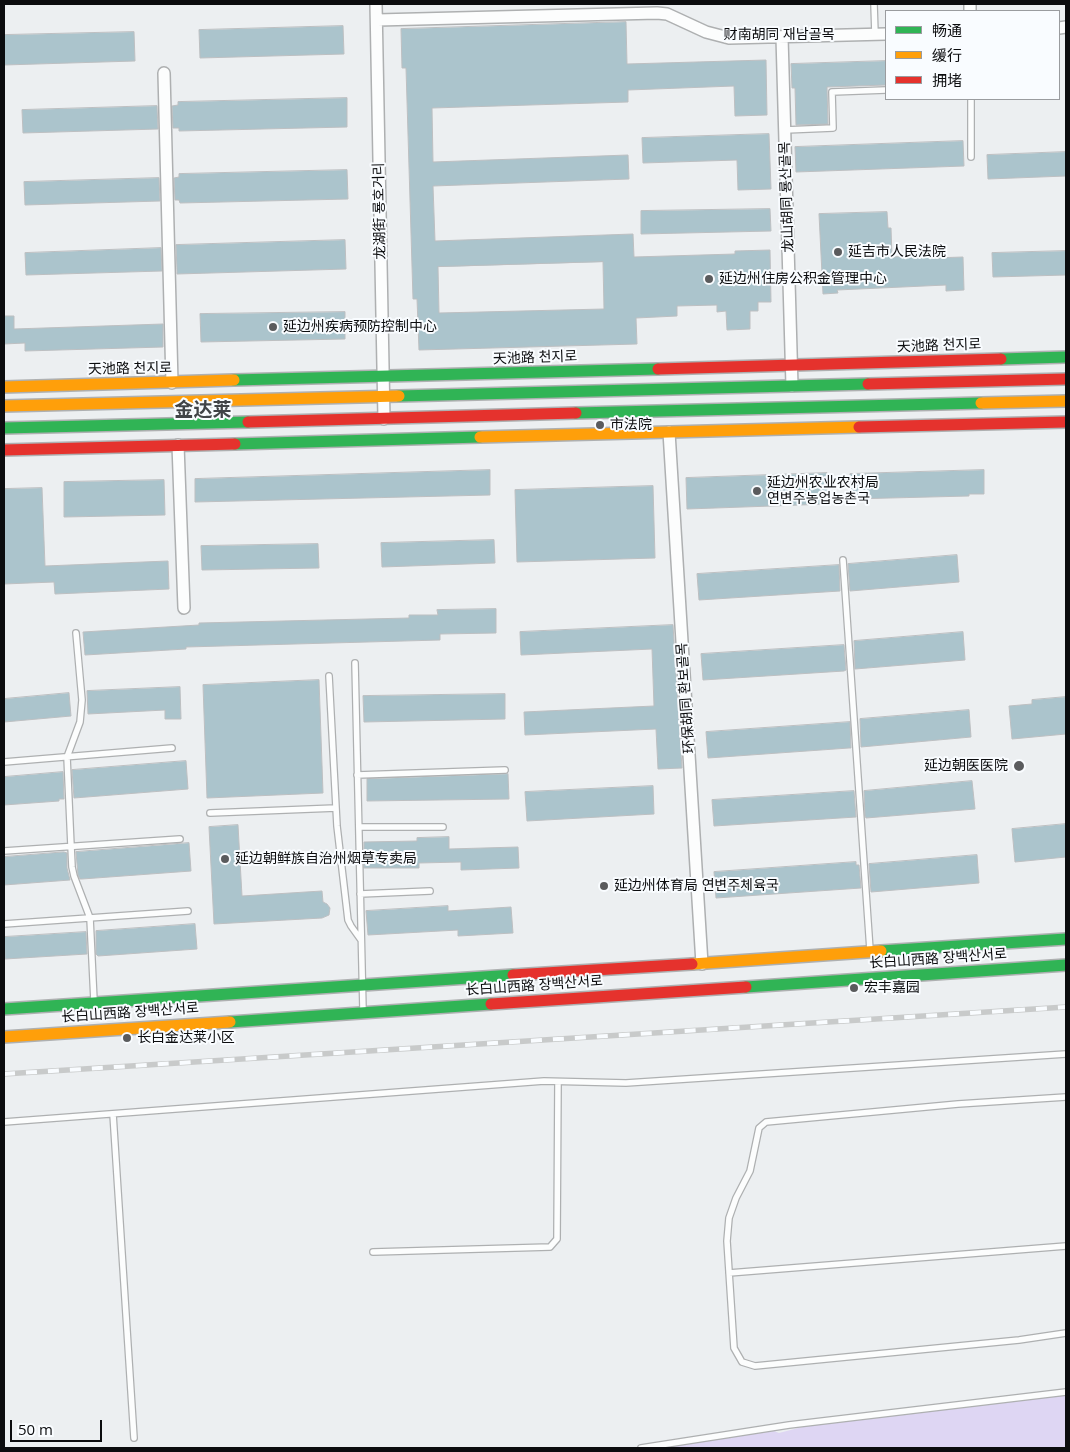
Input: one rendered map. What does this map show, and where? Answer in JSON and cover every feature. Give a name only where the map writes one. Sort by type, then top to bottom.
[{"type":"main road","name":"天池路 천지로","points":[[4,387],[1066,357]]},
{"type":"main road","points":[[4,406],[1066,379]]},
{"type":"main road","points":[[4,428],[1066,401]]},
{"type":"main road","points":[[4,450],[1066,422]]},
{"type":"main road","name":"长白山西路 장백산서로","points":[[4,1009],[1066,939]]},
{"type":"main road","name":"长白山西路 장백산서로","points":[[4,1037],[1066,965]]},
{"type":"street","name":"龙湖街 룡호거리","points":[[376,4],[384,418]]},
{"type":"street","name":"财南胡同 재남골목","points":[[377,20],[667,14],[706,32],[729,38],[881,34]]},
{"type":"street","name":"龙山胡同 룡산골목","points":[[782,37],[792,386]]},
{"type":"street","points":[[164,73],[172,383]]},
{"type":"street","name":"环保胡同 환보골목","points":[[669,432],[702,964]]},
{"type":"street","points":[[178,446],[184,608]]},
{"type":"lane","points":[[874,4],[881,34]]},
{"type":"lane","points":[[785,130],[833,128],[832,92],[885,90]]},
{"type":"lane","points":[[971,100],[971,157]]},
{"type":"lane","points":[[844,560],[870,952]]},
{"type":"lane","points":[[76,633],[82,700],[80,722],[67,757],[72,867],[90,918],[94,1003]]},
{"type":"lane","points":[[355,663],[363,1012]]},
{"type":"lane","points":[[329,676],[336,808],[348,920],[362,940]]},
{"type":"lane","points":[[4,762],[172,748]]},
{"type":"lane","points":[[357,775],[505,770]]},
{"type":"lane","points":[[210,813],[336,808]]},
{"type":"lane","points":[[359,827],[443,827]]},
{"type":"lane","points":[[4,851],[180,839]]},
{"type":"lane","points":[[360,894],[430,891]]},
{"type":"lane","points":[[4,924],[188,911]]},
{"type":"lane","points":[[4,1122],[544,1081],[626,1083],[1066,1054]]},
{"type":"lane","points":[[373,1252],[550,1247],[557,1239],[558,1082]]},
{"type":"lane","points":[[1066,1097],[958,1104],[766,1122],[759,1128],[750,1171],[736,1198],[729,1218],[727,1241],[734,1348],[742,1362],[756,1366],[1019,1340],[1066,1333]]},
{"type":"lane","points":[[113,1114],[134,1438]]},
{"type":"lane","points":[[729,1272],[1066,1246]]},
{"type":"lane","points":[[641,1448],[789,1425],[1066,1392]]},
{"type":"shaded area","points":[[1066,1395],[1066,1448],[648,1448],[774,1431],[779,1433],[806,1426]]},
{"type":"building","points":[[626,22],[627,64],[766,60],[767,115],[735,116],[734,86],[628,90],[628,102],[432,108],[433,162],[628,155],[629,179],[433,186],[435,241],[633,234],[634,257],[735,254],[735,251],[770,250],[771,302],[758,302],[758,311],[750,311],[750,329],[727,330],[726,311],[717,312],[717,305],[677,306],[677,316],[636,318],[637,344],[419,350],[417,299],[413,299],[406,68],[402,68],[401,29]],"holes":[[[603,262],[604,309],[439,313],[438,267]]]},
{"type":"building","points":[[343,26],[344,54],[200,58],[199,30]]},
{"type":"building","points":[[134,32],[135,61],[4,65],[4,35]]},
{"type":"building","points":[[885,61],[885,85],[827,87],[828,124],[796,125],[795,88],[792,88],[791,64]]},
{"type":"building","points":[[347,98],[347,127],[179,131],[179,128],[173,128],[172,106],[178,105],[178,102]]},
{"type":"building","points":[[157,106],[158,129],[23,133],[22,110]]},
{"type":"building","points":[[769,134],[771,189],[738,190],[737,160],[643,163],[642,138]]},
{"type":"building","points":[[963,141],[964,166],[796,172],[795,147]]},
{"type":"building","points":[[1066,152],[1066,176],[988,179],[987,155]]},
{"type":"building","points":[[347,170],[348,199],[180,203],[179,200],[175,200],[174,178],[179,177],[179,174]]},
{"type":"building","points":[[159,178],[160,201],[25,205],[24,182]]},
{"type":"building","points":[[770,209],[771,231],[641,234],[641,211]]},
{"type":"building","name":"延吉市人民法院","points":[[887,212],[888,228],[891,228],[892,257],[932,255],[933,258],[963,257],[964,290],[946,291],[946,285],[837,290],[838,293],[823,294],[819,214]]},
{"type":"building","points":[[345,240],[346,269],[177,274],[176,245]]},
{"type":"building","points":[[161,248],[162,271],[26,275],[25,253]]},
{"type":"building","points":[[1066,251],[1066,275],[993,277],[992,253]]},
{"type":"building","name":"延边州疾病预防控制中心","points":[[345,312],[345,339],[201,342],[200,314]]},
{"type":"building","points":[[4,316],[14,316],[14,329],[163,324],[163,347],[25,351],[25,343],[4,344]]},
{"type":"building","points":[[490,470],[490,495],[195,502],[195,479]]},
{"type":"building","points":[[984,470],[984,494],[850,499],[850,474]]},
{"type":"building","name":"延边州农业农村局 연변주농업농촌국","points":[[827,473],[828,504],[687,509],[686,478]]},
{"type":"building","points":[[164,480],[165,515],[64,517],[64,482]]},
{"type":"building","points":[[653,486],[655,558],[517,562],[515,490]]},
{"type":"building","points":[[42,488],[45,566],[168,561],[169,589],[55,594],[54,582],[4,584],[4,489]]},
{"type":"building","points":[[494,540],[495,563],[382,567],[381,543]]},
{"type":"building","points":[[318,544],[319,568],[202,570],[201,546]]},
{"type":"building","points":[[957,555],[959,582],[850,591],[848,564]]},
{"type":"building","points":[[839,565],[840,591],[699,600],[697,574]]},
{"type":"building","points":[[496,609],[496,633],[440,634],[440,640],[186,647],[186,649],[85,655],[83,632],[199,625],[199,623],[409,618],[409,615],[438,615],[437,610]]},
{"type":"building","points":[[673,625],[682,768],[658,769],[656,729],[525,735],[524,712],[654,706],[652,649],[521,655],[520,632]]},
{"type":"building","points":[[963,632],[965,660],[855,669],[854,641]]},
{"type":"building","points":[[844,645],[846,670],[844,671],[703,680],[701,654]]},
{"type":"building","points":[[319,680],[323,793],[207,798],[203,685]]},
{"type":"building","points":[[180,687],[181,719],[165,719],[165,710],[88,714],[87,691]]},
{"type":"building","points":[[69,693],[71,716],[4,722],[4,699]]},
{"type":"building","points":[[505,694],[505,719],[364,722],[363,696]]},
{"type":"building","points":[[1066,697],[1066,734],[1012,739],[1009,706],[1032,704],[1032,700]]},
{"type":"building","points":[[969,710],[971,737],[861,747],[860,719]]},
{"type":"building","points":[[850,722],[851,748],[708,758],[706,732]]},
{"type":"building","points":[[186,761],[188,789],[74,798],[72,770]]},
{"type":"building","points":[[63,772],[64,799],[4,805],[4,777]]},
{"type":"building","points":[[508,774],[509,799],[367,801],[367,779]]},
{"type":"building","points":[[972,781],[975,809],[866,818],[865,816],[864,791]]},
{"type":"building","points":[[653,786],[654,814],[527,821],[525,792]]},
{"type":"building","points":[[854,791],[856,817],[714,826],[712,800]]},
{"type":"building","points":[[1066,824],[1066,857],[1015,862],[1012,829]]},
{"type":"building","name":"延边朝鲜族自治州烟草专卖局","points":[[238,825],[242,896],[322,891],[323,902],[330,908],[329,915],[322,918],[214,924],[209,827]]},
{"type":"building","points":[[449,837],[449,849],[518,847],[519,868],[461,870],[461,862],[419,863],[419,868],[364,868],[364,842],[417,841],[417,838]]},
{"type":"building","points":[[189,843],[191,871],[82,879],[78,875],[76,852]]},
{"type":"building","points":[[67,853],[67,868],[70,880],[4,885],[4,857]]},
{"type":"building","points":[[977,855],[979,883],[871,892],[869,864]]},
{"type":"building","points":[[856,862],[856,865],[859,865],[861,888],[716,898],[714,872]]},
{"type":"building","points":[[448,906],[448,911],[511,907],[513,933],[458,936],[458,930],[368,935],[366,911]]},
{"type":"building","points":[[195,924],[197,949],[98,956],[96,954],[96,931]]},
{"type":"building","points":[[86,932],[87,954],[5,959],[4,937]]},
{"type":"railway","points":[[4,1074],[1066,1007]]},
{"type":"traffic: fast","points":[[1001,359],[1066,357]]},
{"type":"traffic: fast","points":[[234,380],[658,369]]},
{"type":"traffic: fast","points":[[399,396],[868,384]]},
{"type":"traffic: fast","points":[[576,413],[981,403]]},
{"type":"traffic: fast","points":[[4,428],[248,422]]},
{"type":"traffic: fast","points":[[235,444],[480,437]]},
{"type":"traffic: fast","points":[[881,951],[1066,939]]},
{"type":"traffic: fast","points":[[746,987],[1066,965]]},
{"type":"traffic: fast","points":[[4,1009],[513,975]]},
{"type":"traffic: fast","points":[[230,1022],[491,1004]]},
{"type":"traffic: slow","points":[[4,387],[234,380]]},
{"type":"traffic: slow","points":[[4,406],[399,396]]},
{"type":"traffic: slow","points":[[981,403],[1066,401]]},
{"type":"traffic: slow","points":[[480,437],[859,427]]},
{"type":"traffic: slow","points":[[692,964],[881,951]]},
{"type":"traffic: slow","points":[[4,1037],[230,1022]]},
{"type":"traffic: jam","points":[[658,369],[1001,359]]},
{"type":"traffic: jam","points":[[868,384],[1066,379]]},
{"type":"traffic: jam","points":[[248,422],[576,413]]},
{"type":"traffic: jam","points":[[859,427],[1066,422]]},
{"type":"traffic: jam","points":[[4,450],[235,444]]},
{"type":"traffic: jam","points":[[513,975],[692,964]]},
{"type":"traffic: jam","points":[[491,1004],[746,987]]},
{"type":"place","name":"延吉市人民法院","points":[[838,252]]},
{"type":"place","name":"延边州住房公积金管理中心","points":[[709,279]]},
{"type":"place","name":"延边州疾病预防控制中心","points":[[273,327]]},
{"type":"place","name":"市法院","points":[[600,425]]},
{"type":"place","name":"延边州农业农村局 연변주농업농촌국","points":[[757,491]]},
{"type":"place","name":"延边朝医医院","points":[[1019,766]]},
{"type":"place","name":"延边朝鲜族自治州烟草专卖局","points":[[225,859]]},
{"type":"place","name":"延边州体育局 연변주체육국","points":[[604,886]]},
{"type":"place","name":"宏丰嘉园","points":[[854,988]]},
{"type":"place","name":"长白金达莱小区","points":[[127,1038]]},
{"type":"district","name":"金达莱","points":[[203,411]]}]
